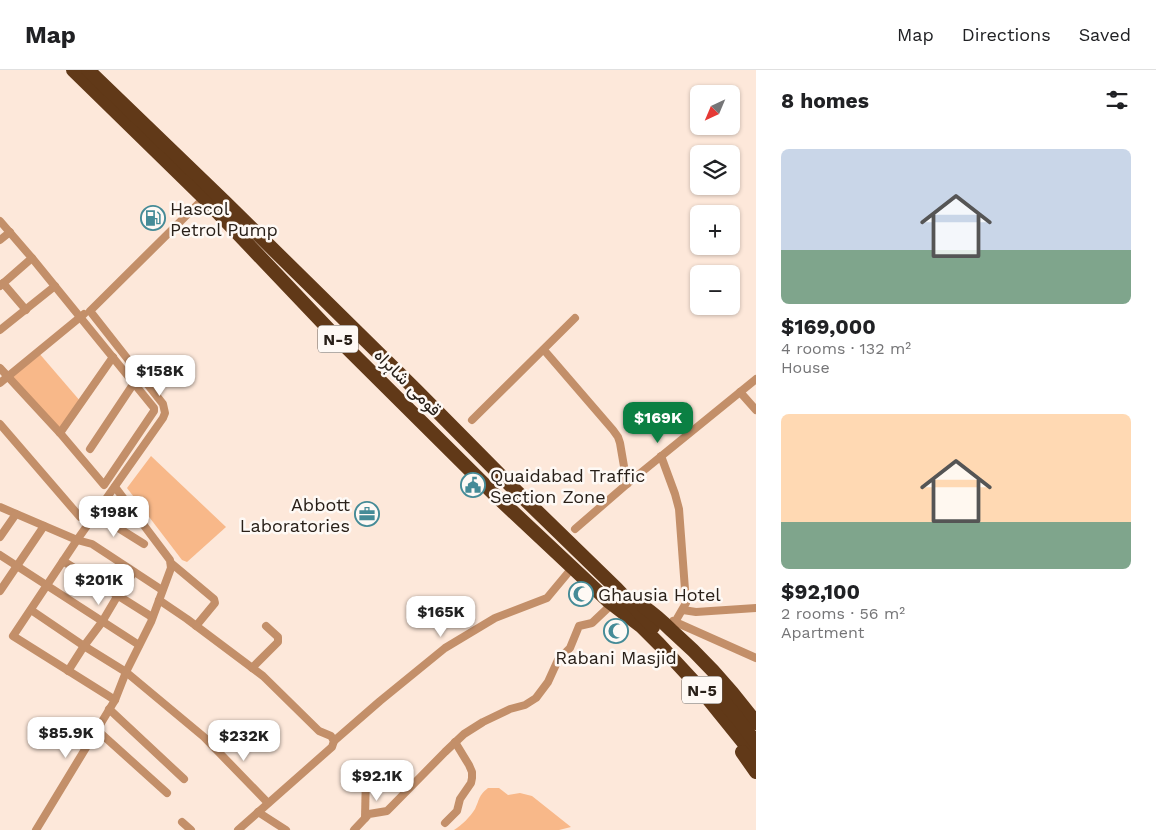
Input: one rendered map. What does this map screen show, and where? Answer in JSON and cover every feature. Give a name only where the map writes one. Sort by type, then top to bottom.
[{"type":"highway","name":"قومی شاہراہ","points":[[73,70],[204,198],[338,339],[495,495],[609,603],[646,620]]},
{"type":"highway","name":"قومی شاہراہ","points":[[88,70],[416,390],[646,620]]},
{"type":"highway","points":[[609,603],[692,690],[724,728],[756,772]]},
{"type":"highway","points":[[646,620],[686,643],[743,705],[756,723]]},
{"type":"highway","name":"N-5","points":[[646,620],[703,677],[756,743]]},
{"type":"highway","name":"N-5","points":[[646,620],[756,758]]},
{"type":"street","points":[[0,383],[80,316],[90,311],[204,198]]},
{"type":"street","points":[[0,221],[80,316],[154,408],[154,411],[104,485],[60,433],[0,368]]},
{"type":"street","points":[[0,240],[10,232]]},
{"type":"street","points":[[26,310],[1,285],[32,258]]},
{"type":"street","points":[[0,330],[55,286]]},
{"type":"street","points":[[90,311],[163,404],[165,408],[163,418],[77,540],[13,636],[114,700]]},
{"type":"street","points":[[472,420],[575,318]]},
{"type":"street","points":[[544,350],[618,437],[627,484]]},
{"type":"street","points":[[60,433],[112,357]]},
{"type":"street","points":[[576,529],[627,484],[756,379]]},
{"type":"street","points":[[90,449],[134,383]]},
{"type":"street","points":[[740,392],[756,410]]},
{"type":"street","points":[[0,424],[80,517]]},
{"type":"street","points":[[661,456],[679,509],[686,603],[676,622]]},
{"type":"street","points":[[115,487],[171,563],[214,599],[215,603],[196,626]]},
{"type":"street","points":[[0,507],[77,540],[92,544],[162,590]]},
{"type":"street","points":[[0,537],[16,514]]},
{"type":"street","points":[[96,514],[144,544]]},
{"type":"street","points":[[0,591],[44,526]]},
{"type":"street","points":[[0,555],[139,645]]},
{"type":"street","points":[[63,561],[152,617]]},
{"type":"street","points":[[36,830],[110,709],[152,617],[171,568],[171,563]]},
{"type":"street","points":[[238,830],[332,747],[334,741],[445,648],[495,618],[547,598],[572,568]]},
{"type":"street","points":[[68,671],[134,572]]},
{"type":"street","points":[[159,600],[263,676],[319,731],[331,736],[334,741]]},
{"type":"street","points":[[354,830],[369,814],[387,810],[464,734],[482,722],[510,709],[525,705],[536,698],[548,682],[558,660],[570,648],[579,626],[592,623],[609,603]]},
{"type":"street","points":[[683,610],[696,612],[756,608]]},
{"type":"street","points":[[31,610],[126,672],[204,737],[268,803]]},
{"type":"street","points":[[646,620],[676,622],[756,658]]},
{"type":"street","points":[[252,668],[278,642],[278,637],[266,626]]},
{"type":"street","points":[[110,709],[184,780]]},
{"type":"street","points":[[97,730],[168,793]]},
{"type":"street","points":[[446,823],[456,811],[460,799],[471,783],[472,778],[472,772],[455,742]]},
{"type":"street","points":[[365,818],[366,773]]},
{"type":"street","points":[[258,812],[286,830]]},
{"type":"street","points":[[182,822],[191,830]]},
{"type":"shaded area","points":[[38,352],[81,402],[60,433],[8,377]]},
{"type":"shaded area","points":[[151,456],[226,527],[187,562],[182,560],[127,488]]},
{"type":"shaded area","points":[[488,788],[499,788],[508,795],[520,793],[532,796],[571,827],[559,830],[454,830],[471,815],[481,796]]},
{"type":"place","name":"Hascol Petrol Pump","points":[[153,218]]},
{"type":"place","name":"Quaidabad Traffic Section Zone","points":[[473,485]]},
{"type":"place","name":"Abbott Laboratories","points":[[367,514]]},
{"type":"place","name":"Ghausia Hotel","points":[[581,594]]},
{"type":"place","name":"Rabani Masjid","points":[[616,631]]}]
